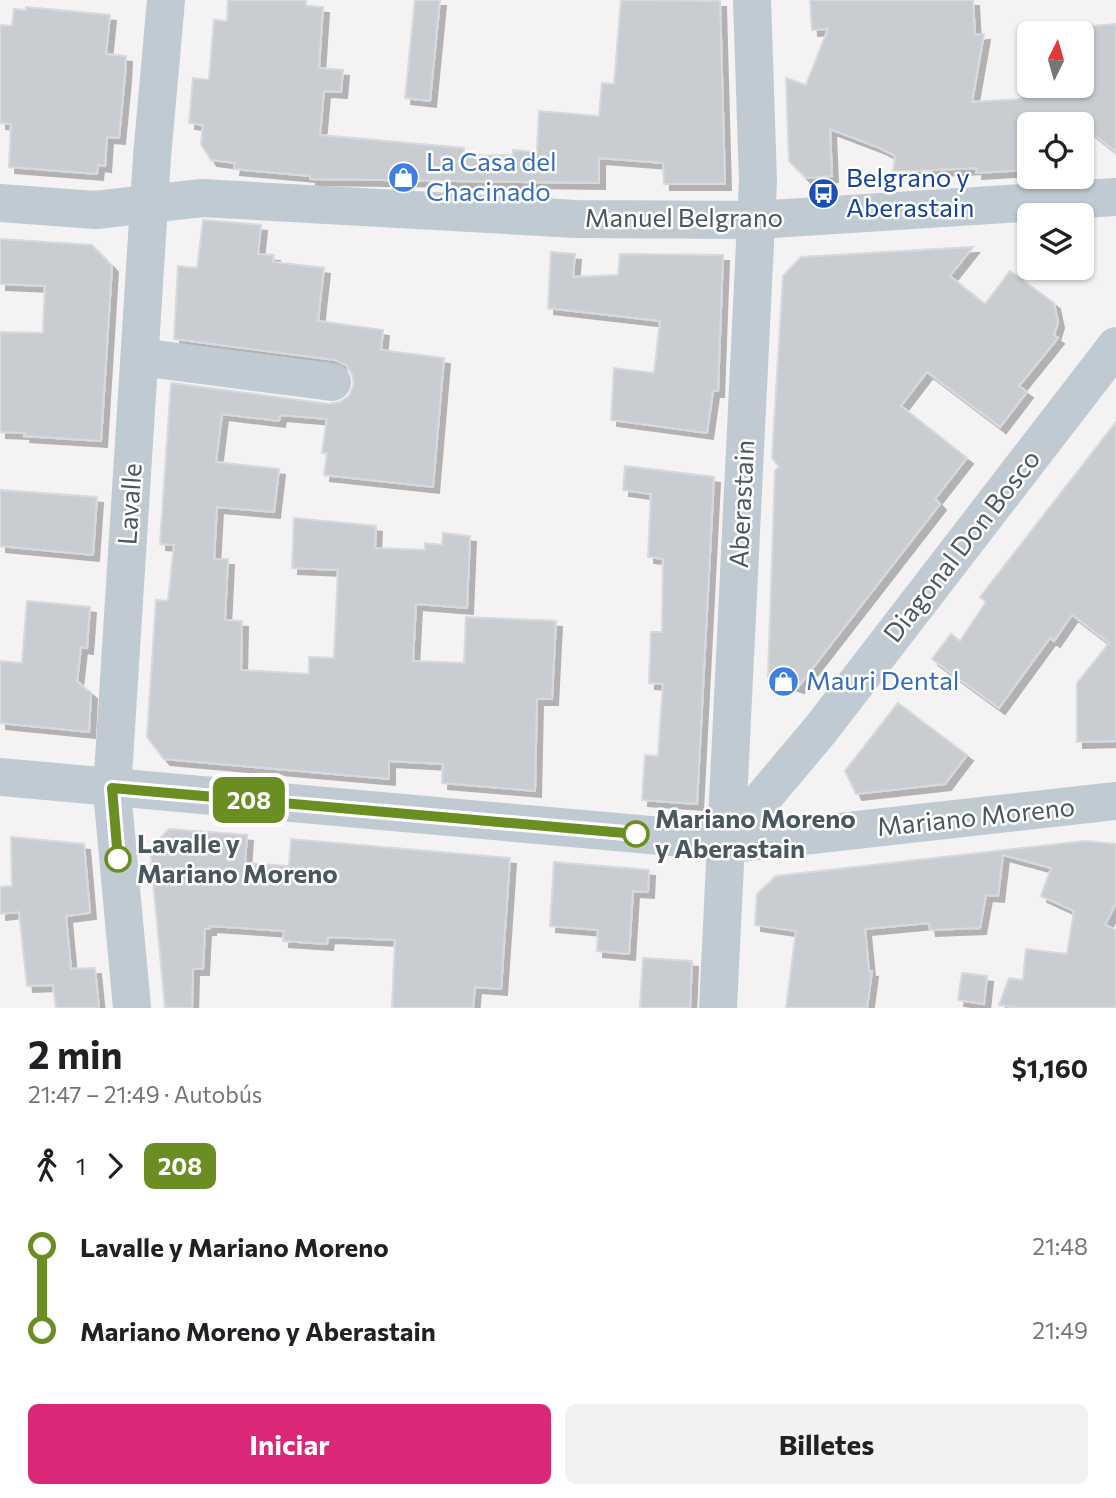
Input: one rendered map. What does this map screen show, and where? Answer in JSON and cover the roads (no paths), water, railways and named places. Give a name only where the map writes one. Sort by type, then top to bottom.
[{"type":"street","name":"Lavalle","points":[[132,1008],[112,788],[149,204],[166,0]]},
{"type":"street","name":"Aberastain","points":[[718,1008],[758,181],[752,0]]},
{"type":"street","name":"Manuel Belgrano","points":[[0,203],[95,210],[202,198],[576,219],[756,220],[1116,197]]},
{"type":"street","name":"Diagonal Don Bosco","points":[[726,842],[821,729],[1116,346]]},
{"type":"street","points":[[139,357],[332,382]]},
{"type":"street","name":"Mariano Moreno","points":[[0,777],[740,844],[1116,801]]},
{"type":"place","name":"La Casa del Chacinado","points":[[403,177]]},
{"type":"place","name":"Belgrano y Aberastain","points":[[823,193]]},
{"type":"place","name":"Mauri Dental","points":[[783,681]]},
{"type":"place","name":"Mariano Moreno y Aberastain","points":[[636,834]]},
{"type":"place","name":"Lavalle y Mariano Moreno","points":[[118,859]]}]
